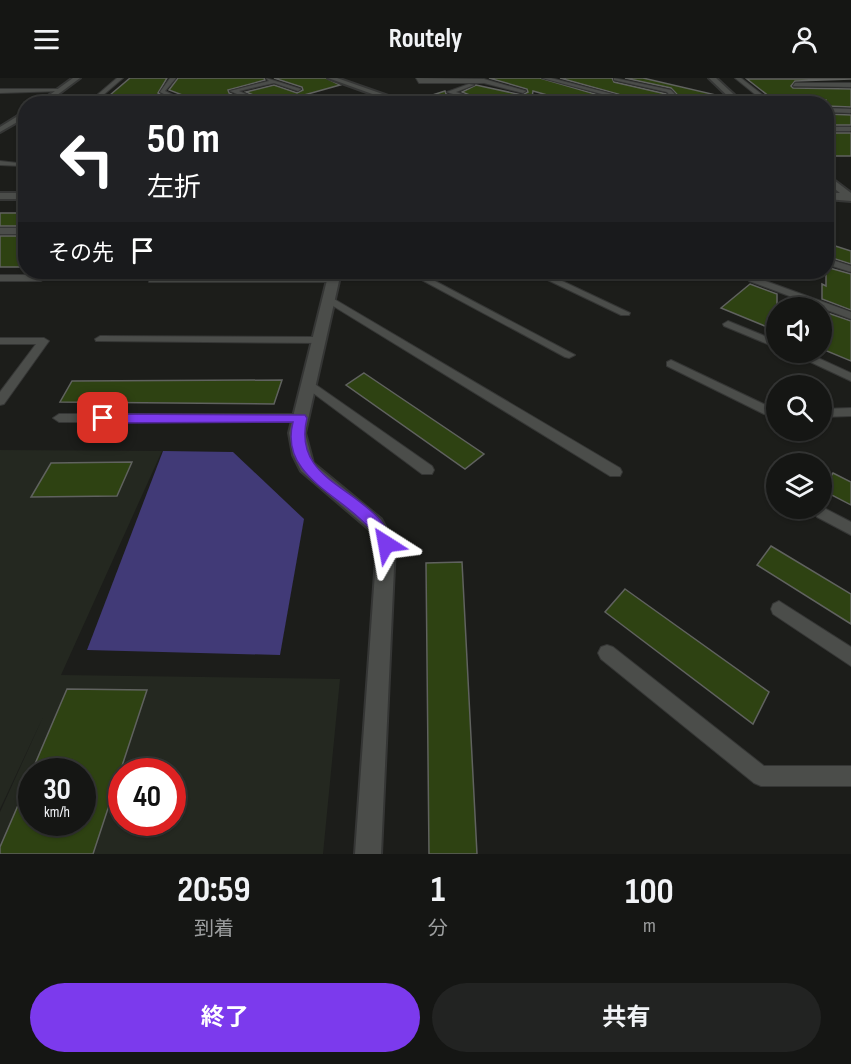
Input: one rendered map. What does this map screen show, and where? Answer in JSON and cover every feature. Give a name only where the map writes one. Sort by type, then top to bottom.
[{"type":"street","points":[[51,96],[77,78]]},
{"type":"street","points":[[331,78],[384,96]]},
{"type":"street","points":[[712,78],[732,96]]},
{"type":"street","points":[[0,130],[18,118]]},
{"type":"street","points":[[834,183],[848,193]]},
{"type":"street","points":[[0,188],[18,188]]},
{"type":"street","points":[[0,196],[18,196]]},
{"type":"street","points":[[333,279],[297,433],[298,445],[307,467],[375,524],[386,544],[368,854]]},
{"type":"lane","points":[[99,96],[120,78]]},
{"type":"lane","points":[[172,96],[162,91],[173,78]]},
{"type":"lane","points":[[266,78],[298,89]]},
{"type":"lane","points":[[419,78],[419,81],[484,81],[523,91]]},
{"type":"lane","points":[[545,78],[614,95]]},
{"type":"lane","points":[[738,78],[761,96]]},
{"type":"lane","points":[[616,79],[669,91],[674,96]]},
{"type":"lane","points":[[245,96],[233,91],[275,81]]},
{"type":"lane","points":[[463,96],[450,92],[484,81]]},
{"type":"lane","points":[[795,85],[851,85]]},
{"type":"lane","points":[[0,91],[58,91]]},
{"type":"lane","points":[[834,110],[851,111]]},
{"type":"lane","points":[[834,129],[851,129]]},
{"type":"lane","points":[[11,155],[18,160]]},
{"type":"lane","points":[[0,164],[18,165]]},
{"type":"lane","points":[[0,231],[18,231]]},
{"type":"lane","points":[[834,264],[851,269]]},
{"type":"lane","points":[[0,278],[18,278]]},
{"type":"lane","points":[[152,280],[188,279]]},
{"type":"lane","points":[[425,279],[569,355]]},
{"type":"lane","points":[[551,279],[625,313]]},
{"type":"lane","points":[[752,279],[851,316]]},
{"type":"lane","points":[[330,299],[615,472]]},
{"type":"lane","points":[[729,324],[766,340]]},
{"type":"lane","points":[[100,339],[320,340]]},
{"type":"lane","points":[[0,341],[44,341],[0,401]]},
{"type":"lane","points":[[819,363],[851,377]]},
{"type":"lane","points":[[670,364],[766,410]]},
{"type":"lane","points":[[309,384],[428,470]]},
{"type":"lane","points":[[832,413],[851,412]]},
{"type":"lane","points":[[59,418],[301,418]]},
{"type":"lane","points":[[832,519],[851,529]]},
{"type":"lane","points":[[779,609],[851,657]]},
{"type":"lane","points":[[607,652],[761,776],[851,776]]},
{"type":"shaded area","points":[[0,450],[162,451],[61,675],[340,679],[323,854],[0,854],[0,812],[18,772],[18,836],[96,836],[96,758],[24,758],[43,717],[24,758],[18,758],[18,770],[0,809]]},
{"type":"shaded area","points":[[163,451],[233,452],[304,519],[280,655],[87,650]]},
{"type":"building","points":[[130,78],[167,78],[158,93],[163,96],[110,95]]},
{"type":"building","points":[[178,78],[264,78],[265,80],[228,90],[236,96],[185,96],[169,90]]},
{"type":"building","points":[[274,78],[326,78],[340,85],[301,96],[256,96],[246,92],[274,85],[297,93],[303,90],[302,87]]},
{"type":"building","points":[[489,78],[540,78],[602,96],[551,96],[533,91],[532,96],[472,96],[462,92],[476,85],[522,95],[528,92],[527,89]]},
{"type":"building","points":[[560,78],[612,78],[614,82],[668,96],[616,96],[618,94]]},
{"type":"building","points":[[625,78],[643,78],[716,96],[678,96],[671,88]]},
{"type":"building","points":[[747,79],[851,79],[795,81],[791,86],[793,88],[851,89],[851,107],[834,106],[834,96],[769,96]]},
{"type":"building","points":[[445,91],[452,96],[429,96]]},
{"type":"building","points":[[834,114],[851,115],[851,125],[834,125]]},
{"type":"building","points":[[834,133],[851,133],[851,156],[834,156]]},
{"type":"building","points":[[0,213],[18,213],[18,226],[0,226]]},
{"type":"building","points":[[0,236],[18,236],[18,267],[0,267]]},
{"type":"building","points":[[834,246],[851,251],[851,264],[834,259]]},
{"type":"building","points":[[834,269],[851,274],[851,310],[832,303],[832,297],[822,297],[822,284],[826,286],[826,279],[834,279]]},
{"type":"building","points":[[750,284],[777,294],[777,297],[766,297],[766,326],[721,308]]},
{"type":"building","points":[[832,314],[851,321],[851,361],[832,353]]},
{"type":"building","points":[[364,373],[484,454],[465,469],[346,385]]},
{"type":"building","points":[[282,380],[274,404],[60,402],[72,381]]},
{"type":"building","points":[[132,462],[117,496],[31,497],[51,463]]},
{"type":"building","points":[[833,473],[851,482],[851,505],[832,495]]},
{"type":"building","points":[[771,546],[851,594],[851,624],[757,565]]},
{"type":"building","points":[[462,562],[477,854],[429,854],[426,563]]},
{"type":"building","points":[[625,589],[769,692],[753,724],[605,612]]},
{"type":"building","points":[[67,689],[147,690],[125,758],[108,758],[108,808],[93,854],[0,854],[0,847],[18,805],[18,836],[96,836],[96,758],[38,758]]},
{"type":"route","points":[[103,418],[301,418],[297,433],[298,445],[307,467],[375,524],[386,544]]}]
